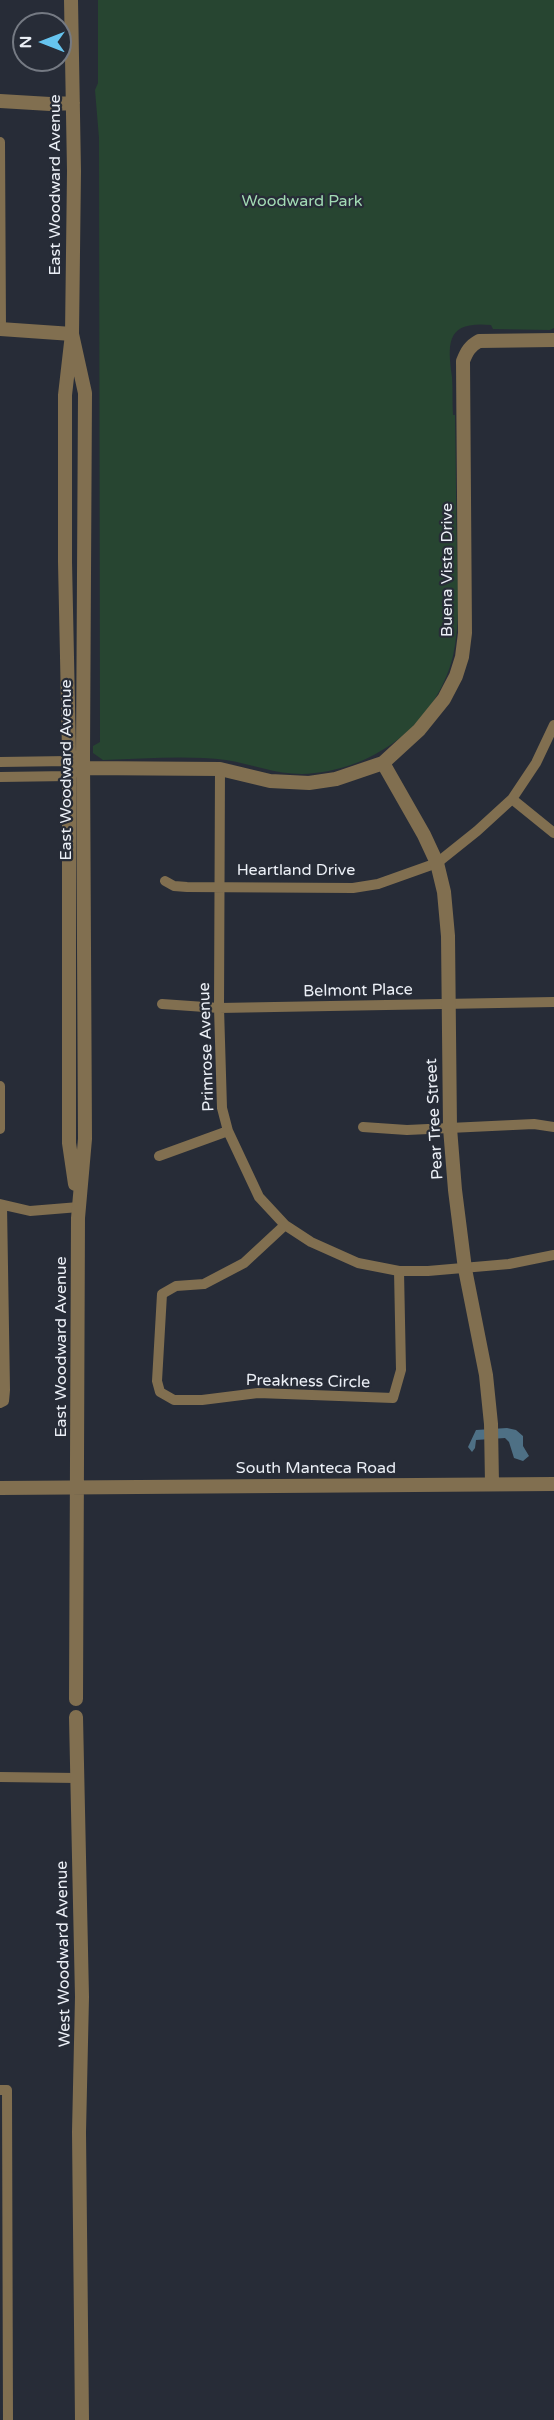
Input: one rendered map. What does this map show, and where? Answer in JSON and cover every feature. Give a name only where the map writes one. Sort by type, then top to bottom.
[{"type":"street","name":"East Woodward Avenue","points":[[71,0],[72,334],[65,395],[65,562],[69,760],[69,1143],[79,1207]]},
{"type":"street","points":[[0,101],[73,103]]},
{"type":"street","points":[[0,142],[1,329],[72,334]]},
{"type":"street","name":"East Woodward Avenue","points":[[72,334],[85,393],[83,768],[85,1139],[79,1207],[78,1488]]},
{"type":"street","name":"Buena Vista Drive","points":[[69,760],[83,768],[220,769],[270,781],[309,783],[344,777],[383,763],[436,711],[456,676],[462,657],[466,595],[463,413],[466,354],[472,345],[479,341],[554,340]]},
{"type":"street","name":"Heartland Drive","points":[[165,881],[174,886],[187,887],[353,888],[378,884],[437,863],[512,799],[536,763],[554,725]]},
{"type":"street","points":[[0,762],[69,760]]},
{"type":"street","name":"Pear Tree Street","points":[[383,763],[424,835],[437,863],[447,913],[450,1128],[465,1269],[486,1375],[491,1424],[492,1484]]},
{"type":"street","points":[[0,777],[69,776],[83,768]]},
{"type":"street","name":"Primrose Avenue","points":[[220,769],[219,1008],[222,1108],[228,1131],[259,1197],[285,1225],[311,1242],[358,1263],[399,1271],[465,1269],[532,1261],[554,1255]]},
{"type":"street","points":[[512,799],[554,833]]},
{"type":"street","name":"Belmont Place","points":[[162,1004],[219,1008],[554,1002]]},
{"type":"street","points":[[0,1086],[0,1129]]},
{"type":"street","points":[[363,1127],[407,1131],[534,1124],[554,1127]]},
{"type":"street","points":[[159,1156],[228,1131]]},
{"type":"street","points":[[2,1402],[5,1390],[1,1204],[30,1211],[79,1207]]},
{"type":"street","name":"Preakness Circle","points":[[285,1225],[243,1263],[204,1284],[176,1286],[162,1294],[157,1381],[160,1392],[174,1400],[202,1400],[258,1393],[393,1398],[401,1370],[399,1271]]},
{"type":"street","name":"South Manteca Road","points":[[0,1488],[554,1484]]},
{"type":"street","name":"West Woodward Avenue","points":[[78,1488],[76,1717],[82,2026],[79,2114],[82,2420]]},
{"type":"street","points":[[0,1777],[77,1778]]},
{"type":"street","points":[[4,2090],[4,2284],[8,2420]]},
{"type":"green space","name":"Woodward Park","points":[[98,0],[554,0],[554,328],[550,330],[493,329],[491,325],[476,325],[466,326],[453,336],[450,353],[453,415],[455,415],[458,620],[453,656],[444,681],[432,703],[416,723],[376,754],[352,764],[328,771],[292,774],[226,760],[180,758],[103,760],[93,753],[93,746],[100,742],[99,138],[95,90],[98,83]]},
{"type":"water","points":[[507,1428],[516,1430],[523,1436],[523,1446],[529,1456],[523,1461],[514,1458],[509,1442],[505,1438],[476,1440],[472,1452],[468,1447],[476,1430]]}]
